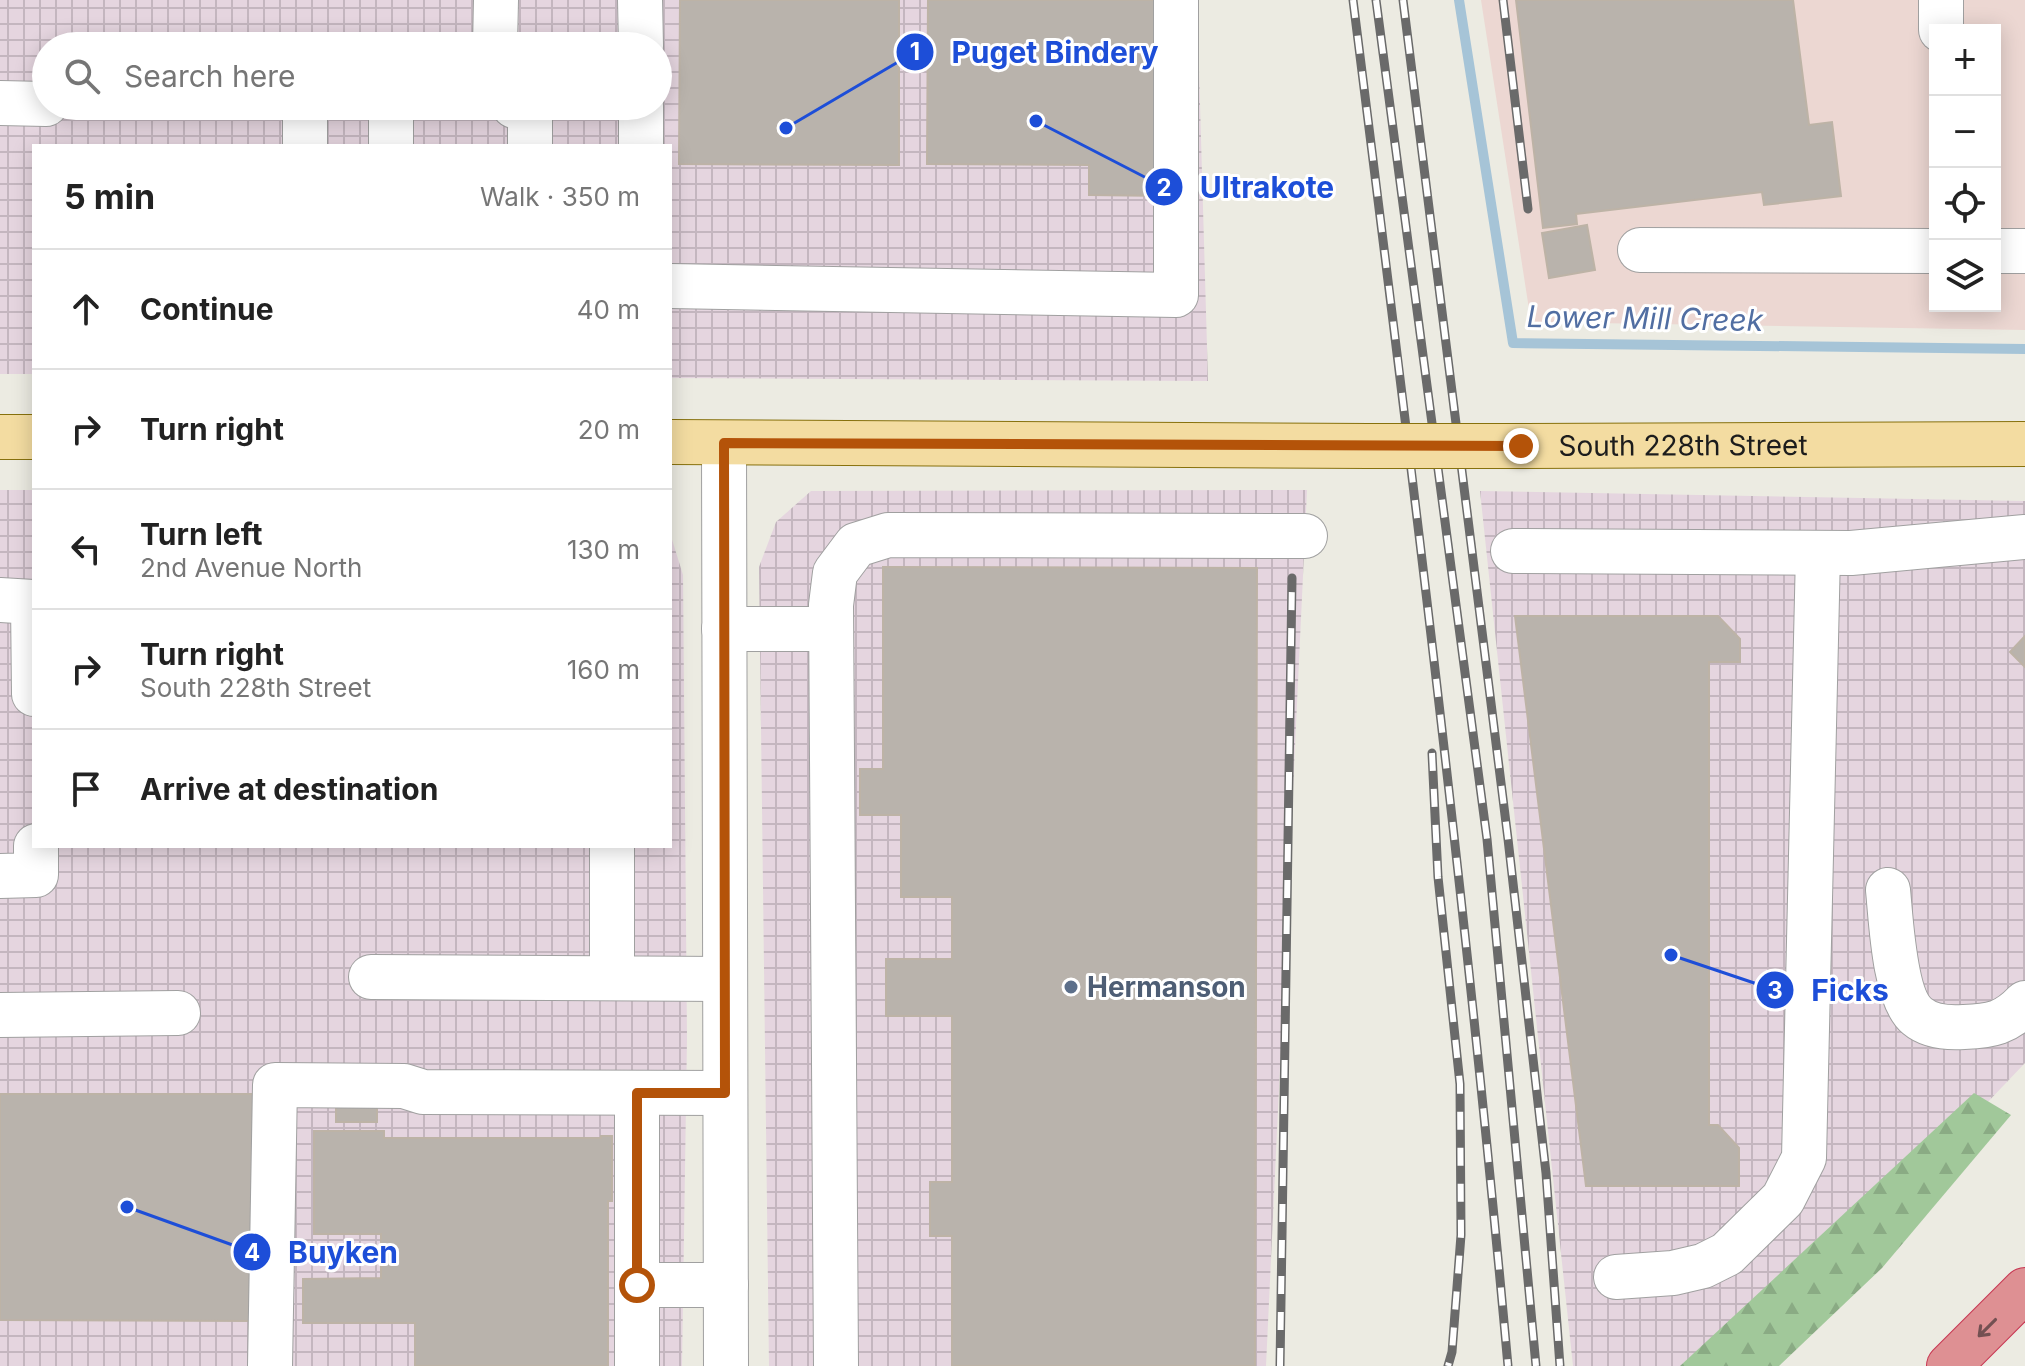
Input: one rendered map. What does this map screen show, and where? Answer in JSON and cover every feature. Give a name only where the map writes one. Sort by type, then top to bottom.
[{"type":"highway","points":[[1949,1366],[2025,1290]]},
{"type":"main road","points":[[0,437],[32,437]]},
{"type":"main road","name":"South 228th Street","points":[[672,442],[1369,446],[2025,444]]},
{"type":"street","points":[[495,32],[496,0]]},
{"type":"street","points":[[640,0],[641,32]]},
{"type":"street","points":[[672,286],[1176,295],[1176,0]]},
{"type":"street","points":[[1941,0],[1941,24]]},
{"type":"street","points":[[0,103],[32,104]]},
{"type":"street","points":[[305,120],[305,144]]},
{"type":"street","points":[[391,120],[391,144]]},
{"type":"street","points":[[530,120],[530,144]]},
{"type":"street","points":[[641,120],[641,144]]},
{"type":"street","points":[[1640,250],[1929,251]]},
{"type":"street","points":[[2001,251],[2025,251]]},
{"type":"street","points":[[724,443],[726,1366]]},
{"type":"street","points":[[836,1366],[831,629],[835,573],[856,545],[888,535],[1305,536]]},
{"type":"street","points":[[1513,551],[1851,553],[2025,537]]},
{"type":"street","points":[[1616,1277],[1673,1273],[1703,1266],[1727,1254],[1783,1199],[1804,1158],[1818,553]]},
{"type":"street","points":[[0,600],[32,602]]},
{"type":"street","points":[[724,629],[831,629]]},
{"type":"street","points":[[0,876],[36,875],[36,848]]},
{"type":"street","points":[[612,848],[612,978]]},
{"type":"street","points":[[1888,890],[1895,959],[1904,995],[1916,1016],[1945,1028],[1984,1026],[2011,1018],[2025,1003]]},
{"type":"street","points":[[371,977],[725,979]]},
{"type":"street","points":[[0,1015],[178,1013]]},
{"type":"street","points":[[270,1366],[275,1085],[404,1086],[423,1092],[725,1093]]},
{"type":"street","points":[[637,1093],[637,1366]]},
{"type":"street","points":[[637,1285],[726,1285]]},
{"type":"shaded area","points":[[0,0],[1197,0],[1208,381],[672,378],[672,144],[32,144],[32,374],[0,374]]},
{"type":"shaded area","points":[[1481,0],[2025,0],[2025,330],[1531,322]]},
{"type":"shaded area","points":[[0,490],[32,490],[32,848],[672,848],[672,539],[683,575],[687,1038],[682,1366],[0,1366]]},
{"type":"shaded area","points":[[1307,490],[1266,1366],[769,1366],[759,567],[776,522],[811,491]]},
{"type":"shaded area","points":[[1480,491],[2025,501],[2025,1063],[1860,1236],[1707,1366],[1573,1366]]},
{"type":"green space","points":[[1974,1093],[2011,1115],[1882,1268],[1779,1366],[1680,1366]]},
{"type":"building","points":[[680,0],[899,0],[899,165],[679,164]]},
{"type":"building","points":[[928,0],[1167,0],[1166,196],[1089,195],[1089,165],[927,164]]},
{"type":"building","points":[[1516,0],[1793,0],[1809,125],[1832,122],[1841,196],[1764,205],[1762,192],[1576,214],[1577,224],[1543,228]]},
{"type":"building","points":[[1587,225],[1595,270],[1549,278],[1542,233]]},
{"type":"building","name":"Hermanson","points":[[883,567],[1257,568],[1255,1366],[952,1366],[952,1236],[930,1236],[930,1182],[952,1182],[952,1016],[886,1016],[886,959],[952,959],[952,897],[901,897],[901,815],[860,815],[860,769],[883,769]]},
{"type":"building","points":[[1515,616],[1718,616],[1740,639],[1740,662],[1709,662],[1709,1125],[1718,1125],[1739,1148],[1739,1186],[1586,1186]]},
{"type":"building","points":[[2025,636],[2025,667],[2010,652]]},
{"type":"building","points":[[0,1094],[254,1094],[253,1321],[0,1320]]},
{"type":"building","points":[[336,1101],[377,1101],[377,1122],[336,1122]]},
{"type":"building","points":[[314,1131],[384,1131],[384,1138],[612,1136],[612,1201],[608,1201],[608,1366],[415,1366],[415,1323],[303,1323],[303,1279],[381,1278],[381,1234],[314,1234]]},
{"type":"waterway","name":"Lower Mill Creek","points":[[1459,0],[1513,343],[2025,349]]},
{"type":"railway","points":[[1353,0],[1456,853],[1508,1366]]},
{"type":"railway","points":[[1376,0],[1487,839],[1536,1366]]},
{"type":"railway","points":[[1403,0],[1508,839],[1546,1173],[1560,1366]]},
{"type":"railway","points":[[1503,0],[1528,209]]},
{"type":"railway","points":[[1280,1366],[1292,578]]},
{"type":"railway","points":[[1432,753],[1438,877],[1460,1084],[1461,1235],[1452,1352],[1448,1366]]},
{"type":"place","name":"Ultrakote","points":[[1036,121]]},
{"type":"place","name":"Puget Bindery","points":[[786,128]]},
{"type":"place","name":"Ficks","points":[[1671,955]]},
{"type":"place","name":"Hermanson","points":[[1071,987]]},
{"type":"place","name":"Buyken","points":[[127,1207]]},
{"type":"route","points":[[637,1285],[637,1093],[725,1093],[724,443],[1521,446]]}]
